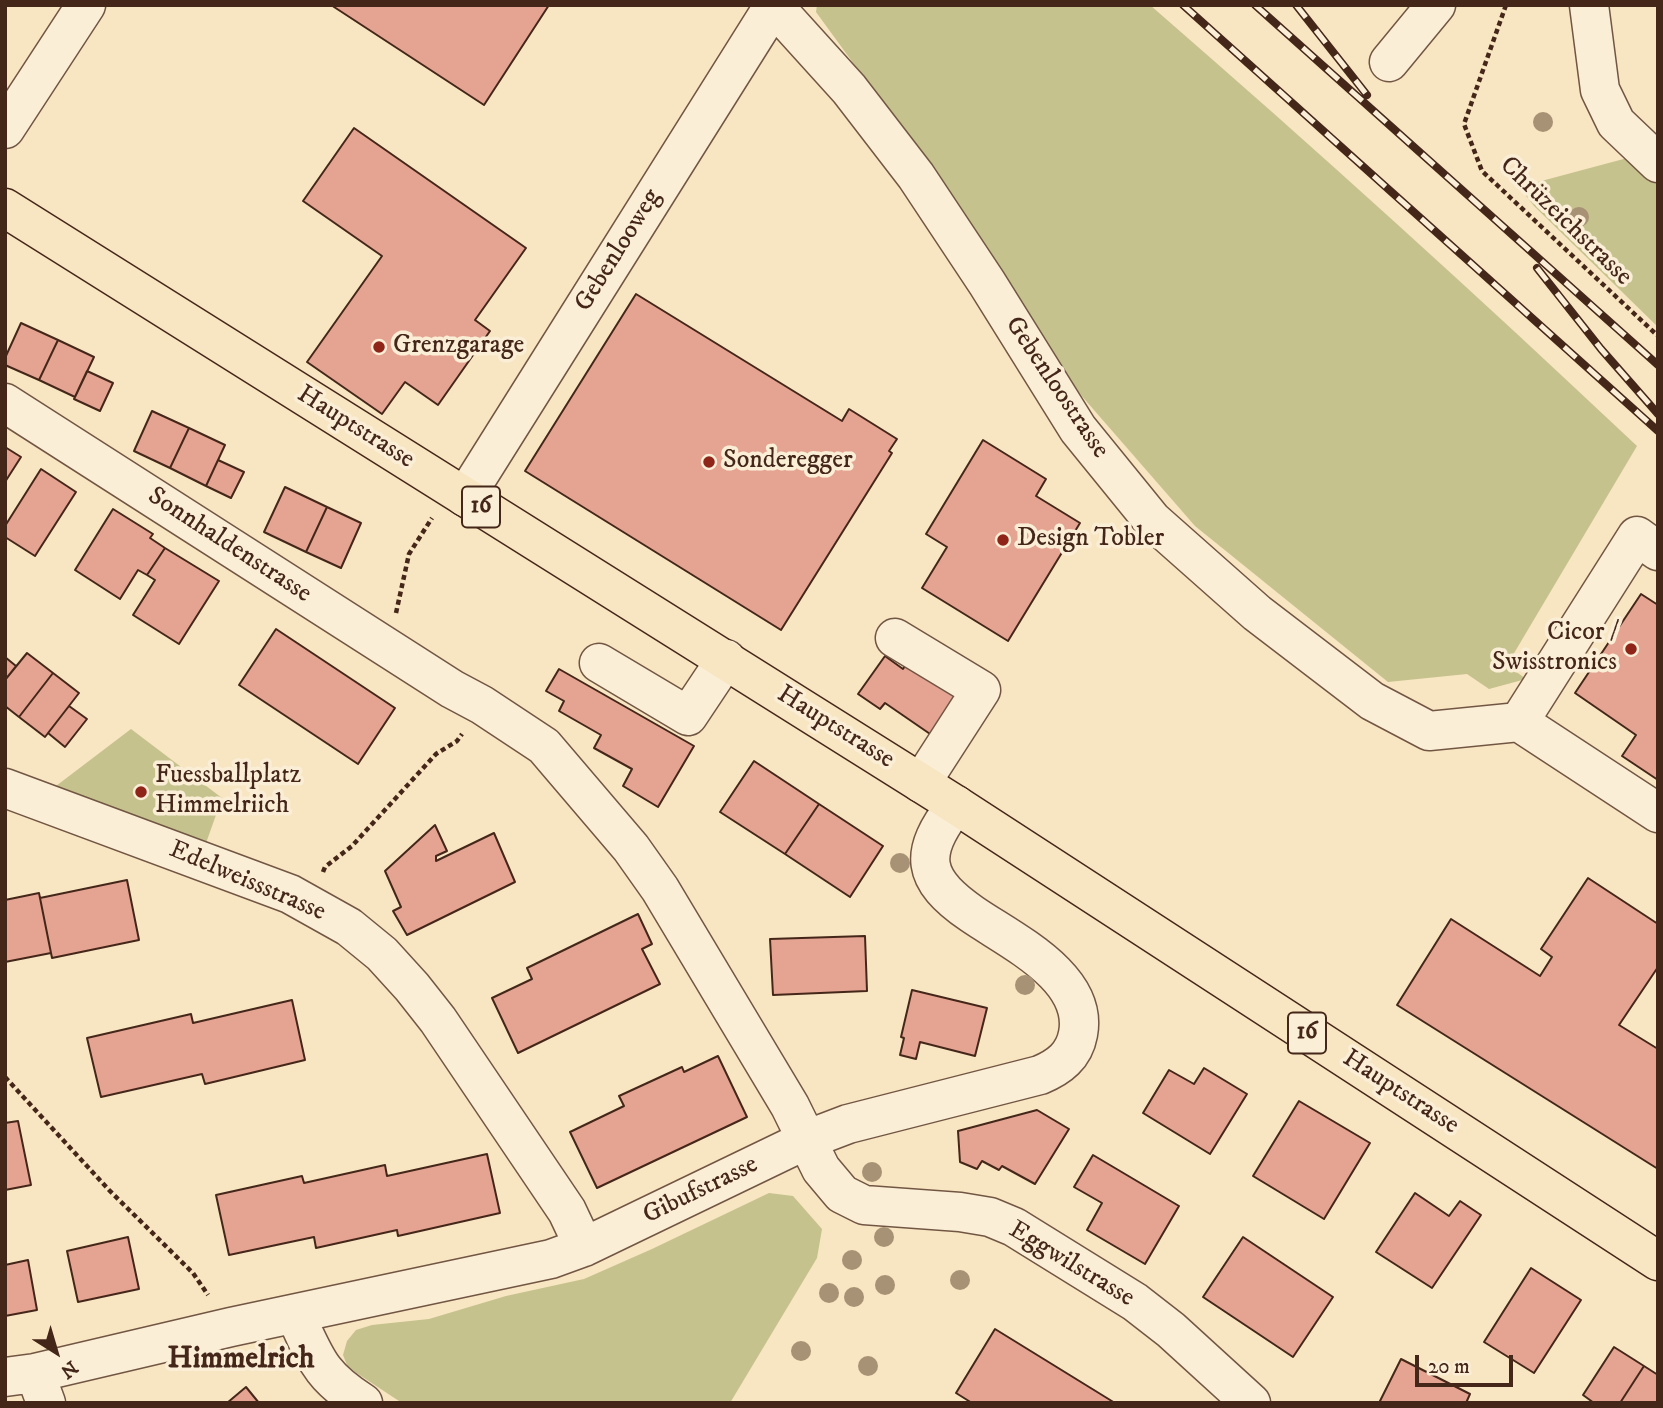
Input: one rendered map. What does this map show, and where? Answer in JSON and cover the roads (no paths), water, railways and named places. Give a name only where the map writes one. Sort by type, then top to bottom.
[{"type":"main road","name":"Hauptstrasse","points":[[5,208],[956,805],[1658,1261]]},
{"type":"street","points":[[5,129],[86,5]]},
{"type":"street","name":"Gebenlooweg","points":[[465,497],[774,5]]},
{"type":"street","name":"Gebenloostrasse","points":[[774,5],[849,89],[916,176],[1078,429],[1152,520],[1257,613],[1372,701],[1429,732],[1519,722]]},
{"type":"street","points":[[1389,62],[1436,5]]},
{"type":"street","points":[[1588,5],[1600,90],[1616,123],[1658,163]]},
{"type":"street","name":"Sonnhaldenstrasse","points":[[5,403],[544,746],[631,848],[660,889]]},
{"type":"street","points":[[1658,551],[1637,536],[1519,722],[1658,813]]},
{"type":"street","points":[[895,638],[981,690],[921,783]]},
{"type":"street","points":[[599,663],[688,716],[726,659]]},
{"type":"street","name":"Edelweissstrasse","points":[[5,788],[307,901],[349,927],[382,954],[438,1020],[559,1200],[584,1247]]},
{"type":"street","name":"Gibufstrasse","points":[[29,1384],[231,1327],[514,1268],[584,1247],[806,1140],[848,1124],[1040,1075],[1060,1065],[1073,1050],[1078,1035],[1079,1019],[1075,999],[1069,988],[1049,967],[957,903],[935,880],[930,861],[931,849],[942,823],[956,805]]},
{"type":"street","name":"Eggwilstrasse","points":[[660,889],[790,1106],[821,1169],[835,1187],[852,1201],[878,1208],[960,1212],[990,1217],[1014,1227],[1135,1302],[1171,1330],[1251,1403]]},
{"type":"street","points":[[295,1314],[328,1378],[363,1403]]},
{"type":"railway","points":[[1183,5],[1658,431]]},
{"type":"railway","points":[[1255,5],[1658,365]]},
{"type":"railway","points":[[1296,5],[1367,95]]},
{"type":"railway","points":[[1537,268],[1601,349],[1658,414]]},
{"type":"place","name":"Grenzgarage","points":[[379,347]]},
{"type":"place","name":"Sonderegger","points":[[709,462]]},
{"type":"place","name":"Design Tobler","points":[[1003,540]]},
{"type":"place","name":"Cicor / Swisstronics","points":[[1631,649]]},
{"type":"place","name":"Fuessballplatz Himmelriich","points":[[141,792]]},
{"type":"district","name":"Himmelrich","points":[[241,1361]]}]
